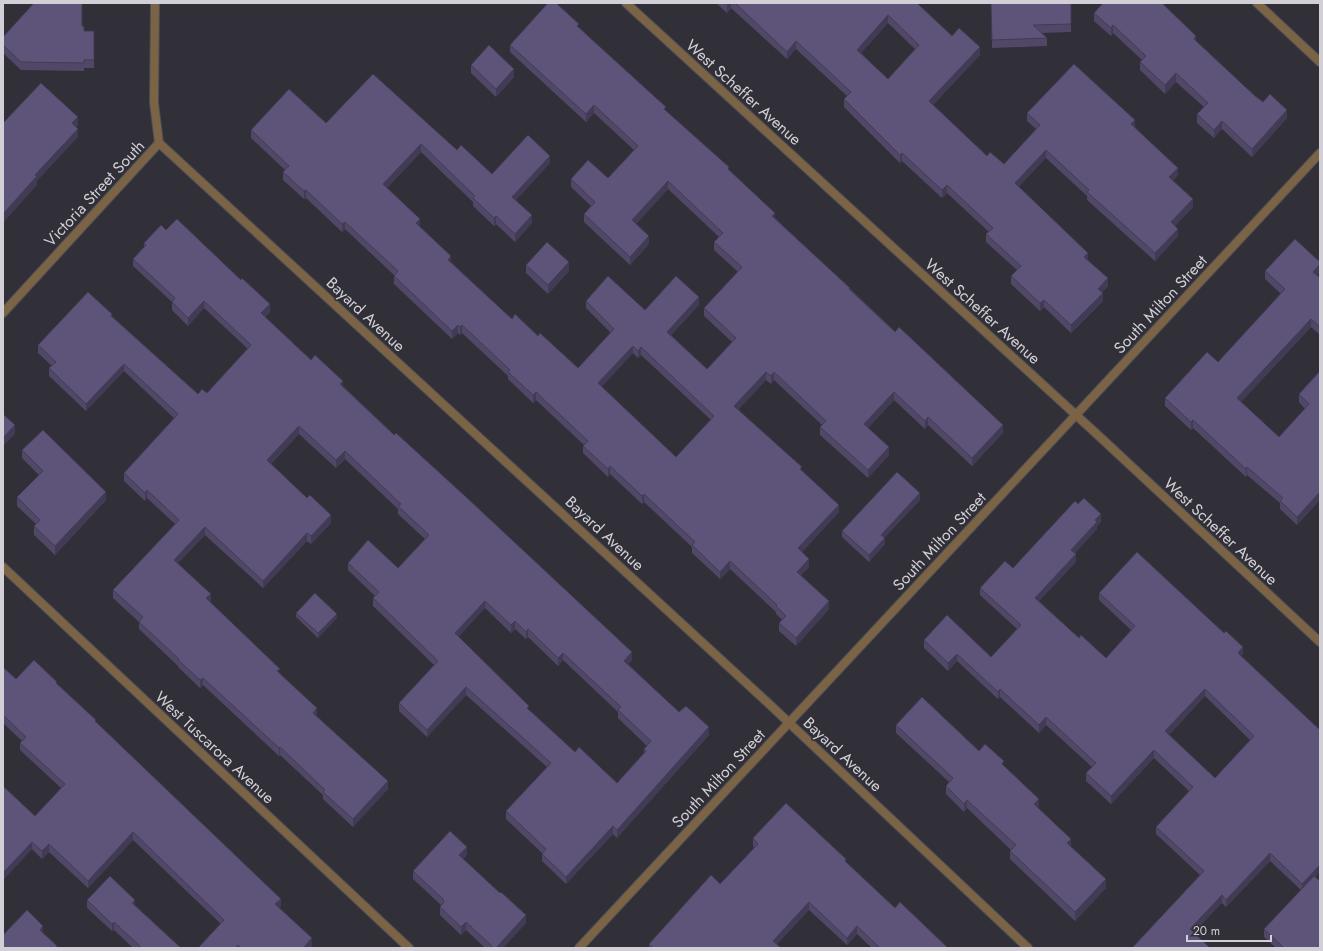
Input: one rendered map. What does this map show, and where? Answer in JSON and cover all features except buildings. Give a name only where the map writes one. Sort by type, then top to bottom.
[{"type":"street","name":"Victoria Street South","points":[[3,313],[159,143],[154,103],[155,3]]},
{"type":"street","name":"West Scheffer Avenue","points":[[626,3],[1076,415],[1320,642]]},
{"type":"street","points":[[1258,3],[1320,62]]},
{"type":"street","name":"Bayard Avenue","points":[[159,143],[789,722],[1028,948]]},
{"type":"street","name":"South Milton Street","points":[[578,948],[1320,153]]},
{"type":"street","name":"West Tuscarora Avenue","points":[[3,567],[409,948]]}]
